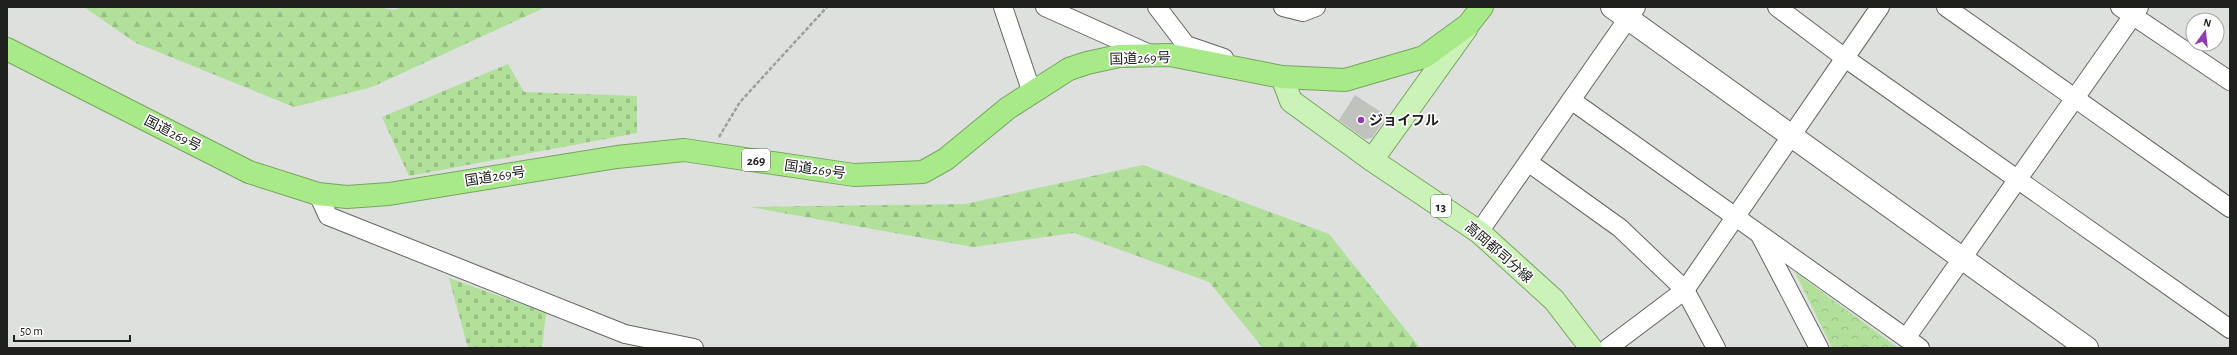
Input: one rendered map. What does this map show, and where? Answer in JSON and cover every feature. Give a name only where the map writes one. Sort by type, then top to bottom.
[{"type":"highway","name":"国道269号","points":[[7,49],[249,172],[318,194],[347,197],[388,194],[617,156],[684,150],[854,175],[923,172],[946,159],[1008,108],[1032,92],[1069,70],[1087,63],[1119,56],[1170,55],[1282,77],[1345,80],[1424,57],[1468,25],[1482,7]]},
{"type":"main road","points":[[1372,160],[1468,25]]},
{"type":"main road","name":"高岡都司分線","points":[[1282,77],[1291,101],[1372,160],[1479,232],[1554,300],[1591,348]]},
{"type":"street","points":[[1003,7],[1032,92]]},
{"type":"street","points":[[1046,7],[1152,56]]},
{"type":"street","points":[[1157,7],[1186,45],[1282,77]]},
{"type":"street","points":[[1283,7],[1303,12],[1316,7]]},
{"type":"street","points":[[1778,7],[1845,58],[2230,329]]},
{"type":"street","points":[[1608,348],[1685,290],[1880,7]]},
{"type":"street","points":[[1946,7],[2230,208]]},
{"type":"street","points":[[1571,100],[1913,343],[1962,258],[2075,98],[2130,10],[2230,81]]},
{"type":"street","points":[[1479,232],[1571,100],[1625,11],[1792,136],[2087,348]]},
{"type":"street","points":[[1528,162],[1620,228],[1685,290],[1716,348]]},
{"type":"street","points":[[318,194],[328,216],[625,334],[694,348]]},
{"type":"street","points":[[1758,233],[1819,348]]},
{"type":"path","points":[[709,154],[740,102],[828,7]]},
{"type":"green space","points":[[84,7],[379,7],[393,10],[403,7],[546,7],[372,87],[294,107],[136,43]]},
{"type":"green space","points":[[508,64],[524,92],[637,96],[637,133],[409,176],[382,117]]},
{"type":"green space","points":[[1143,165],[1329,234],[1418,345],[1418,348],[1263,348],[1209,282],[1074,233],[973,247],[750,207],[965,204]]},
{"type":"green space","points":[[1795,272],[1898,348],[1832,348]]},
{"type":"green space","points":[[449,278],[546,313],[542,348],[468,348]]},
{"type":"building","name":"ジョイフル","points":[[1355,95],[1387,116],[1372,138],[1365,139],[1339,120]]},
{"type":"place","name":"ジョイフル","points":[[1361,120]]}]
